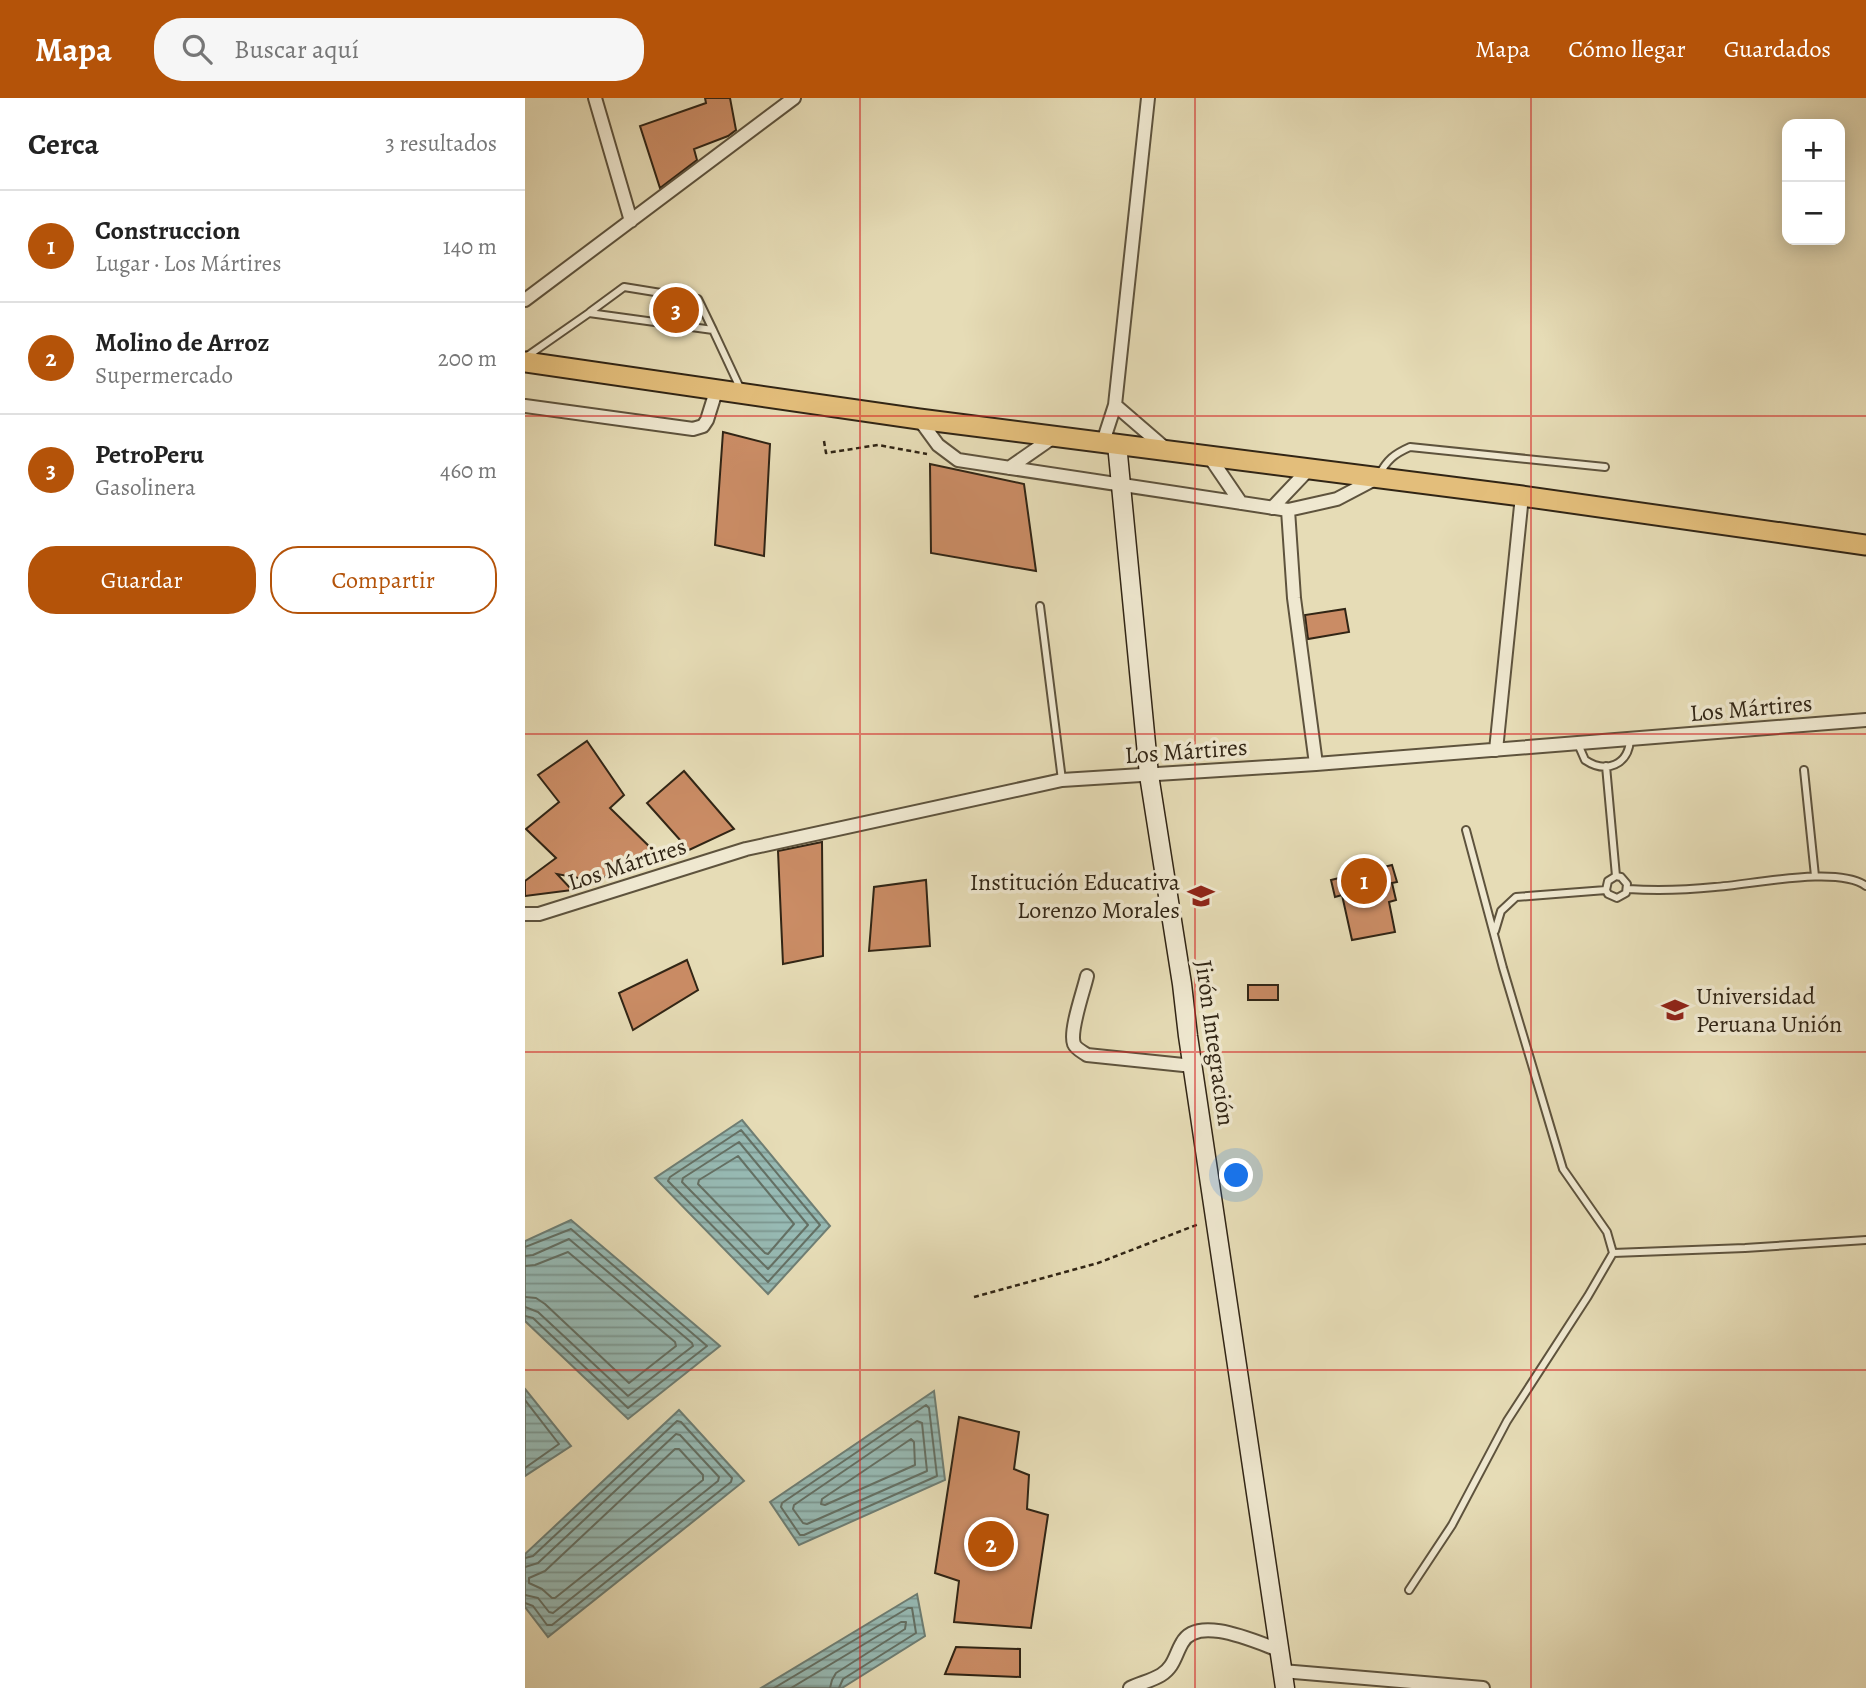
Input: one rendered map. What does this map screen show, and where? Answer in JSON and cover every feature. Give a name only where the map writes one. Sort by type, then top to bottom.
[{"type":"main road","points":[[525,360],[919,419],[1522,496],[1866,545]]},
{"type":"street","points":[[595,98],[631,221]]},
{"type":"street","points":[[525,300],[794,98]]},
{"type":"street","points":[[1110,443],[1148,98]]},
{"type":"street","points":[[525,406],[693,429],[702,426],[707,420],[717,388]]},
{"type":"street","points":[[1115,405],[1166,450]]},
{"type":"street","points":[[919,419],[938,445],[958,460],[1272,508],[1288,510],[1337,499],[1377,478]]},
{"type":"street","points":[[1009,468],[1055,436]]},
{"type":"street","name":"Jirón Integración","points":[[1110,443],[1121,485],[1149,775],[1284,1679]]},
{"type":"street","points":[[1209,456],[1241,503]]},
{"type":"street","points":[[1272,508],[1309,469]]},
{"type":"street","points":[[1496,750],[1522,496]]},
{"type":"street","points":[[1288,510],[1294,598],[1315,764]]},
{"type":"street","name":"Los Mártires","points":[[525,914],[539,914],[746,849],[1062,780],[1315,764],[1866,720]]},
{"type":"street","points":[[1087,976],[1074,1033],[1074,1044],[1080,1051],[1087,1055],[1193,1066]]},
{"type":"street","points":[[1130,1688],[1168,1670],[1177,1658],[1182,1642],[1191,1633],[1212,1629],[1279,1650]]},
{"type":"street","points":[[1284,1679],[1483,1688]]},
{"type":"lane","points":[[525,360],[624,287],[698,299],[742,392]]},
{"type":"lane","points":[[589,313],[713,330]]},
{"type":"lane","points":[[1377,478],[1395,453],[1410,447],[1605,467]]},
{"type":"lane","points":[[1040,606],[1062,780]]},
{"type":"lane","points":[[1578,744],[1584,760],[1597,766],[1606,766],[1624,759],[1630,739]]},
{"type":"lane","points":[[1606,766],[1616,876]]},
{"type":"lane","points":[[1804,770],[1815,876]]},
{"type":"lane","points":[[1409,1590],[1452,1525],[1507,1421],[1613,1253],[1607,1232],[1563,1169],[1466,830]]},
{"type":"lane","points":[[1616,876],[1625,880],[1628,889]]},
{"type":"lane","points":[[1616,876],[1608,881],[1608,894],[1622,897],[1628,889]]},
{"type":"lane","points":[[1628,889],[1715,887],[1815,876],[1854,879],[1866,886]]},
{"type":"lane","points":[[1494,932],[1501,911],[1516,897],[1606,890]]},
{"type":"lane","points":[[1613,1253],[1866,1240]]},
{"type":"path","points":[[824,441],[826,453],[878,445],[931,455]]},
{"type":"path","points":[[974,1297],[1098,1263],[1216,1218]]},
{"type":"water","points":[[742,1120],[830,1226],[768,1294],[655,1178]]},
{"type":"water","points":[[571,1220],[720,1346],[628,1419],[525,1321],[525,1241]]},
{"type":"water","points":[[525,1389],[571,1446],[525,1476]]},
{"type":"water","points":[[934,1391],[945,1480],[799,1545],[770,1502]]},
{"type":"water","points":[[679,1410],[744,1481],[548,1637],[525,1607],[525,1554]]},
{"type":"water","points":[[917,1594],[925,1636],[842,1688],[761,1688]]},
{"type":"building","points":[[705,98],[730,98],[736,130],[728,136],[694,149],[697,160],[660,188],[640,126],[706,103]]},
{"type":"building","points":[[723,432],[770,444],[764,556],[715,545]]},
{"type":"building","points":[[930,464],[1024,484],[1036,571],[931,553]]},
{"type":"building","points":[[1345,609],[1349,632],[1308,639],[1305,615]]},
{"type":"building","points":[[587,741],[624,795],[610,808],[658,855],[595,881],[557,874],[572,890],[525,896],[525,881],[556,858],[526,829],[559,802],[538,775]]},
{"type":"building","points":[[684,771],[734,829],[689,850],[647,803]]},
{"type":"building","points":[[822,842],[823,956],[783,964],[778,851]]},
{"type":"building","points":[[1392,865],[1397,882],[1392,883],[1396,900],[1389,902],[1395,932],[1352,940],[1342,895],[1335,897],[1331,880]]},
{"type":"building","points":[[926,880],[930,946],[869,951],[874,887]]},
{"type":"building","points":[[687,960],[698,990],[633,1030],[619,993]]},
{"type":"building","points":[[1248,985],[1278,985],[1278,1000],[1248,1000]]},
{"type":"building","points":[[959,1417],[1019,1432],[1014,1469],[1029,1475],[1027,1509],[1048,1515],[1031,1628],[954,1622],[959,1581],[935,1573]]},
{"type":"building","points":[[956,1647],[1020,1649],[1020,1677],[945,1674]]},
{"type":"place","name":"PetroPeru","points":[[676,310]]},
{"type":"place","name":"Construccion","points":[[1364,881]]},
{"type":"place","name":"Institución Educativa Lorenzo Morales","points":[[1201,896]]},
{"type":"place","name":"Universidad Peruana Unión","points":[[1675,1010]]},
{"type":"place","name":"Molino de Arroz","points":[[991,1544]]}]
